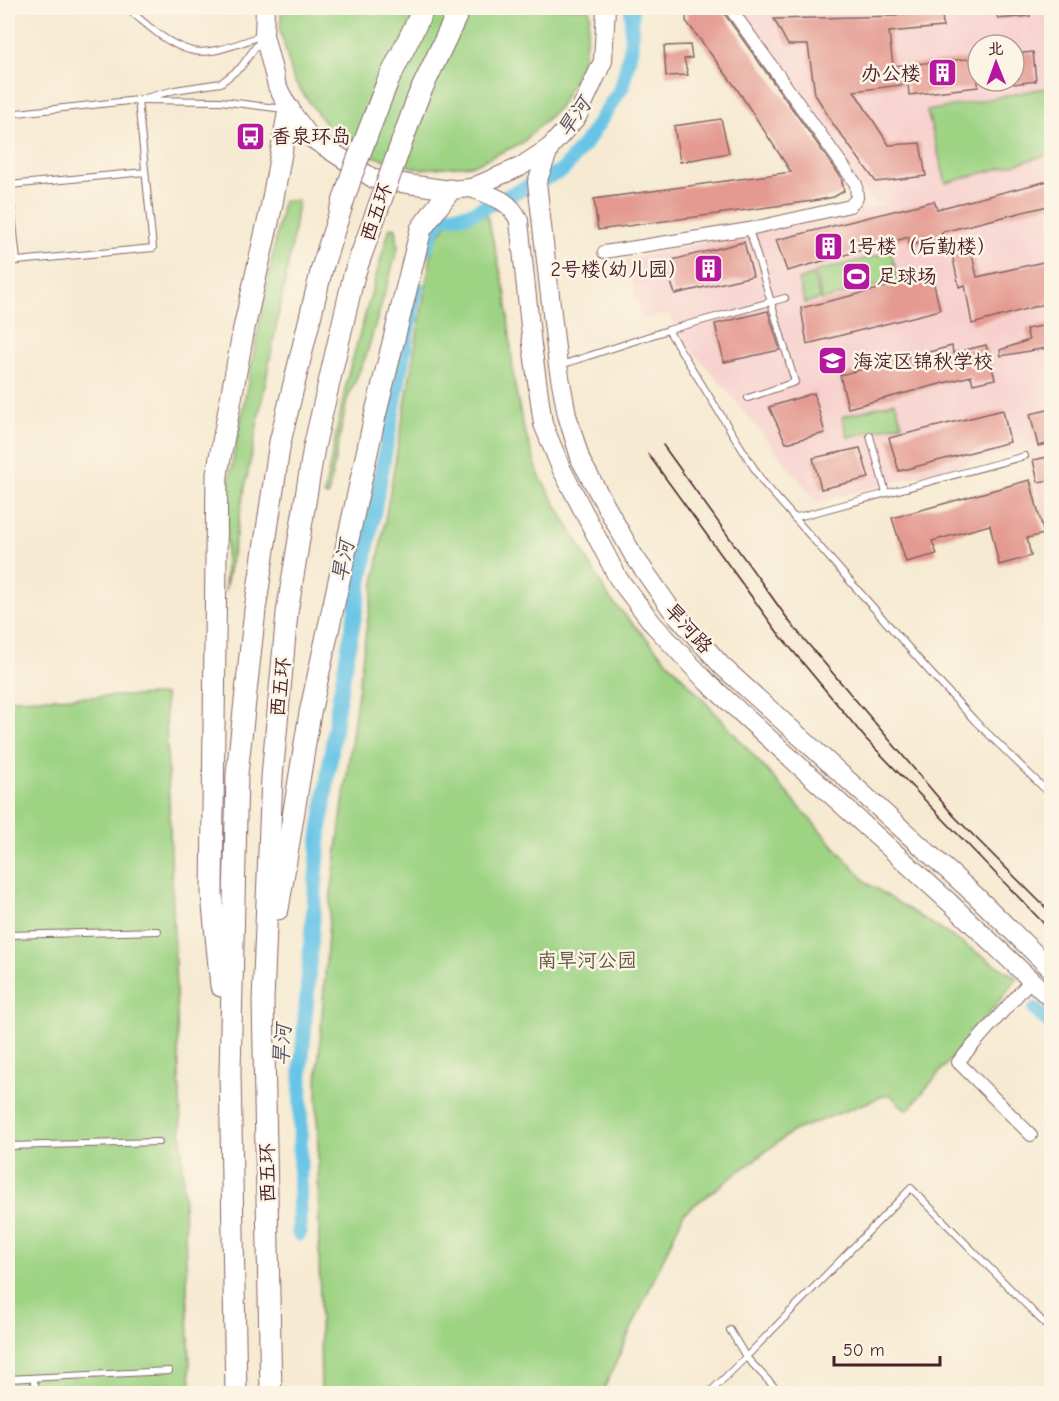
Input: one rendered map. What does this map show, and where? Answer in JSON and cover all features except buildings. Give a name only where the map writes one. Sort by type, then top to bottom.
[{"type":"highway","name":"西五环","points":[[236,1394],[230,1072],[237,774],[255,610],[280,442],[322,268],[352,174],[387,82],[423,8]]},
{"type":"highway","name":"西五环","points":[[271,1394],[264,1001],[272,777],[287,613],[314,447],[354,275],[418,97],[460,8]]},
{"type":"highway","points":[[230,1072],[212,895],[217,474],[289,109]]},
{"type":"highway","points":[[264,1001],[310,713],[375,416],[420,229],[450,189]]},
{"type":"main road","points":[[265,8],[264,35],[277,86],[289,109],[311,138],[374,179],[450,189],[471,188],[520,167],[550,147],[577,117],[603,61],[606,8]]},
{"type":"main road","name":"旱河路","points":[[550,147],[537,182],[558,366],[567,415],[581,461],[632,553],[671,609],[722,666],[975,895],[1052,970]]},
{"type":"main road","name":"旱河路","points":[[471,188],[503,200],[517,215],[543,424],[561,468],[618,578],[653,624],[707,682],[951,903],[1030,982],[1052,1000]]},
{"type":"street","points":[[604,252],[749,229],[850,206],[857,198],[855,184],[730,8]]},
{"type":"street","points":[[1030,982],[1011,1000],[958,1062],[1031,1135]]},
{"type":"lane","points":[[127,8],[160,36],[190,51],[217,50],[264,35]]},
{"type":"lane","points":[[138,100],[174,90],[221,83],[241,67],[264,35]]},
{"type":"lane","points":[[138,100],[153,248],[17,261],[9,185],[145,172]]},
{"type":"lane","points":[[8,114],[138,100],[220,101],[289,109]]},
{"type":"lane","points":[[748,398],[795,382],[749,229]]},
{"type":"lane","points":[[558,366],[668,330],[785,298]]},
{"type":"lane","points":[[668,330],[762,481],[975,721],[1052,796]]},
{"type":"lane","points":[[870,436],[886,493]]},
{"type":"lane","points":[[794,518],[1025,456]]},
{"type":"lane","points":[[8,935],[159,931]]},
{"type":"lane","points":[[8,1146],[159,1142]]},
{"type":"lane","points":[[708,1394],[911,1188],[1052,1331]]},
{"type":"lane","points":[[730,1330],[746,1357],[781,1394]]},
{"type":"lane","points":[[8,1379],[169,1371]]},
{"type":"lane","points":[[33,1379],[38,1394]]},
{"type":"shaded area","points":[[730,8],[889,8],[897,14],[976,8],[1051,8],[1051,545],[1026,448],[817,502],[721,383],[682,339],[669,313],[642,319],[626,260],[889,203],[875,203],[856,184]]},
{"type":"green space","points":[[282,8],[589,8],[590,14],[583,62],[560,106],[522,143],[473,165],[420,169],[369,155],[325,124],[294,81],[280,30]]},
{"type":"green space","points":[[1051,87],[1051,154],[946,183],[927,111]]},
{"type":"green space","points":[[283,201],[298,201],[292,245],[225,591],[229,481]]},
{"type":"green space","name":"南旱河公园","points":[[487,215],[506,295],[514,382],[523,426],[539,475],[610,599],[867,883],[1017,978],[907,1111],[889,1094],[793,1131],[684,1213],[602,1393],[321,1394],[317,1083],[331,894],[367,624],[433,244],[447,223]]},
{"type":"green space","points":[[390,227],[396,228],[398,248],[367,353],[347,400],[328,496],[324,495],[347,379]]},
{"type":"green space","name":"足球场","points":[[891,252],[898,280],[822,300],[815,272]]},
{"type":"green space","points":[[813,275],[820,299],[805,303],[798,280]]},
{"type":"green space","points":[[895,402],[902,424],[848,437],[842,417]]},
{"type":"green space","points":[[165,695],[191,1393],[8,1393],[8,699]]},
{"type":"waterway","name":"旱河","points":[[423,252],[439,218],[470,214],[563,170],[587,141],[622,87],[631,48],[632,8]]},
{"type":"waterway","name":"旱河","points":[[299,1234],[301,1071],[319,839],[338,704],[416,287]]},
{"type":"waterway","name":"旱河","points":[[1035,1010],[1052,1025]]},
{"type":"tram line","points":[[663,445],[792,625],[954,816],[1052,914]]},
{"type":"tram line","points":[[648,454],[778,633],[866,739],[1052,932]]},
{"type":"place","name":"办公楼","points":[[942,73]]},
{"type":"place","name":"香泉环岛","points":[[250,136]]},
{"type":"place","name":"1号楼（后勤楼）","points":[[828,246]]},
{"type":"place","name":"2号楼(幼儿园）","points":[[709,269]]},
{"type":"place","name":"足球场","points":[[856,276]]},
{"type":"place","name":"海淀区锦秋学校","points":[[832,361]]}]
